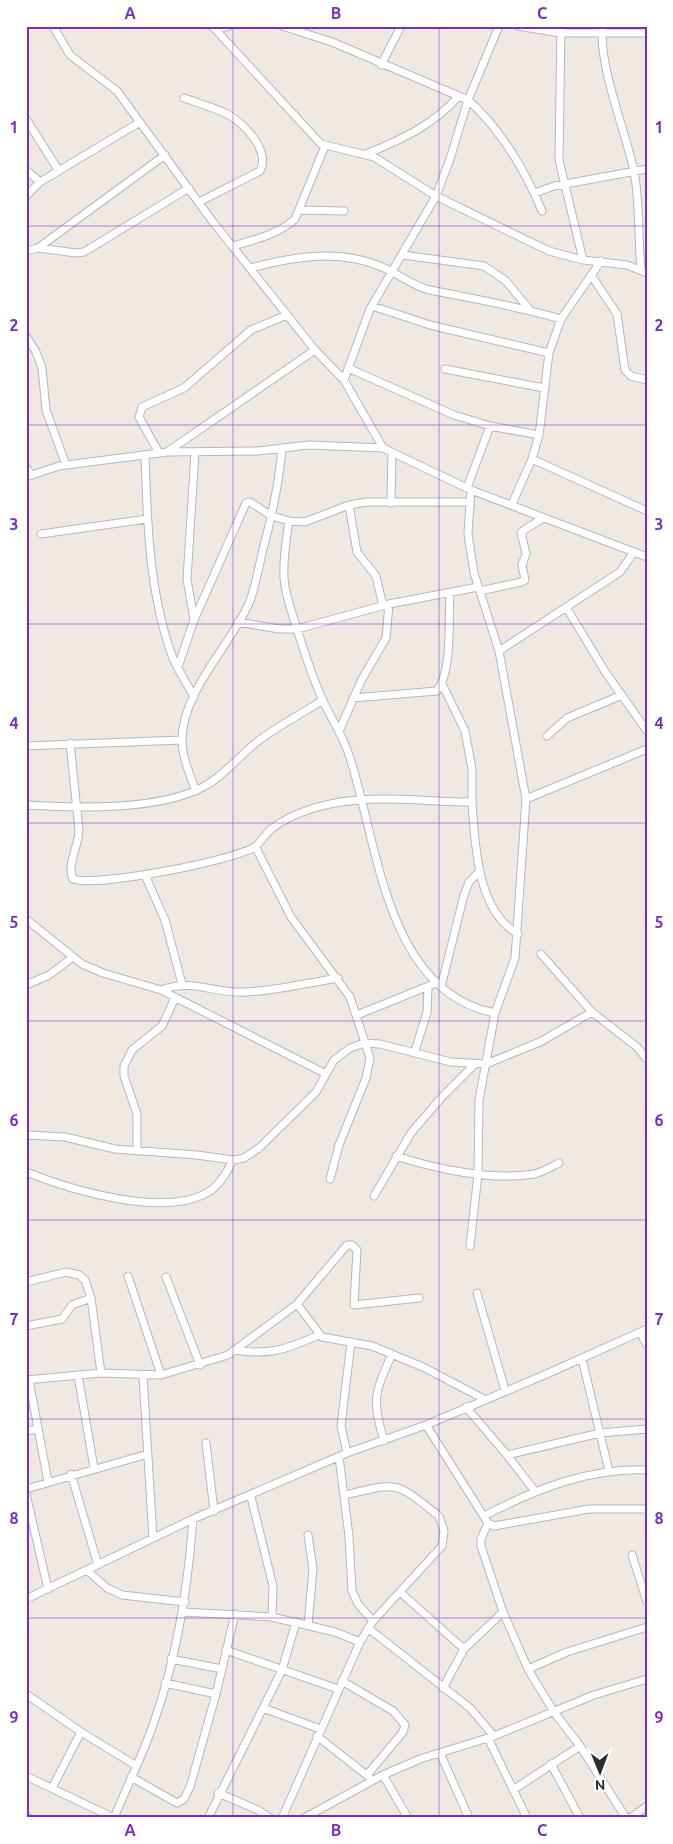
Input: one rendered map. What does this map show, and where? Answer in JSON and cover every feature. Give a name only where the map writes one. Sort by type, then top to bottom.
[{"type":"street","points":[[53,26],[70,55],[110,84],[287,315],[315,350],[344,380],[383,448]]},
{"type":"street","points":[[217,27],[229,26]]},
{"type":"street","points":[[282,26],[332,42],[468,100],[500,137],[535,193],[542,211]]},
{"type":"street","points":[[381,64],[401,26]]},
{"type":"street","points":[[344,380],[372,306],[436,196],[468,100],[499,26]]},
{"type":"street","points":[[518,26],[561,30],[647,33]]},
{"type":"street","points":[[217,27],[302,125],[325,146],[366,154],[383,162],[436,196],[549,251],[583,260],[601,261],[644,271],[643,240],[634,172],[611,87],[603,30]]},
{"type":"street","points":[[561,30],[559,150],[561,168],[583,260]]},
{"type":"street","points":[[366,154],[401,140],[447,109],[458,96]]},
{"type":"street","points":[[184,98],[226,113],[234,119],[259,147],[263,161],[260,171],[199,202]]},
{"type":"street","points":[[26,119],[59,171]]},
{"type":"street","points":[[26,196],[40,182],[140,122]]},
{"type":"street","points":[[233,246],[261,238],[286,226],[295,219],[325,146]]},
{"type":"street","points":[[26,251],[38,248],[165,154]]},
{"type":"street","points":[[535,193],[566,184],[647,169]]},
{"type":"street","points":[[26,170],[40,182]]},
{"type":"street","points":[[38,248],[76,254],[84,252],[189,188]]},
{"type":"street","points":[[300,210],[344,211]]},
{"type":"street","points":[[403,255],[484,266],[506,280],[529,309]]},
{"type":"street","points":[[251,268],[301,258],[326,256],[358,258],[393,271],[425,289],[529,309],[561,319]]},
{"type":"street","points":[[512,504],[532,459],[539,436],[549,353],[561,319],[601,261]]},
{"type":"street","points":[[591,275],[618,314],[625,370],[631,376],[647,380]]},
{"type":"street","points":[[372,306],[430,325],[549,353]]},
{"type":"street","points":[[163,452],[139,417],[142,407],[184,388],[223,352],[251,330],[287,315]]},
{"type":"street","points":[[26,336],[39,359],[46,410],[66,465]]},
{"type":"street","points":[[163,452],[315,350]]},
{"type":"street","points":[[348,368],[444,411],[490,426],[539,436]]},
{"type":"street","points":[[445,369],[544,388]]},
{"type":"street","points":[[470,1246],[478,1174],[478,1119],[486,1064],[496,1013],[513,969],[518,934],[526,799],[500,651],[479,589],[469,541],[469,489],[490,426]]},
{"type":"street","points":[[29,476],[66,465],[163,452],[282,448],[309,445],[383,448],[469,489],[647,557]]},
{"type":"street","points":[[196,791],[185,761],[182,740],[186,717],[194,697],[238,622],[254,587],[272,516],[282,448]]},
{"type":"street","points":[[194,620],[187,579],[195,452]]},
{"type":"street","points":[[391,503],[392,452]]},
{"type":"street","points":[[145,455],[147,519],[161,618],[172,654],[194,697]]},
{"type":"street","points":[[532,459],[647,512]]},
{"type":"street","points":[[26,467],[29,476],[26,484]]},
{"type":"street","points":[[178,667],[194,620],[246,503],[250,502],[272,516],[289,522],[305,522],[349,505],[366,502],[470,502]]},
{"type":"street","points":[[340,730],[354,698],[386,638],[386,605],[376,576],[357,552],[349,505]]},
{"type":"street","points":[[238,622],[279,629],[297,628],[386,605],[521,582],[525,580],[522,565],[526,554],[521,532],[543,518]]},
{"type":"street","points":[[42,534],[147,519]]},
{"type":"street","points":[[289,522],[284,579],[289,605],[307,664],[323,700],[340,730],[351,759],[396,920],[423,967],[438,985],[453,998],[468,1006],[496,1013]]},
{"type":"street","points":[[500,651],[620,572],[634,552]]},
{"type":"street","points":[[354,698],[437,691],[442,684],[446,666],[450,594]]},
{"type":"street","points":[[566,607],[606,673],[647,731]]},
{"type":"street","points":[[442,684],[465,731],[472,769],[472,802],[480,871],[488,899],[497,917],[505,926],[518,934]]},
{"type":"street","points":[[547,736],[567,718],[622,695]]},
{"type":"street","points":[[26,805],[76,808],[147,802],[196,791],[227,770],[258,742],[323,700]]},
{"type":"street","points":[[26,746],[182,740]]},
{"type":"street","points":[[70,743],[79,837],[72,864],[73,879],[145,875],[196,864],[255,846],[275,827],[290,817],[314,808],[361,799],[408,798],[472,802]]},
{"type":"street","points":[[526,799],[647,749]]},
{"type":"street","points":[[255,846],[291,917],[338,978],[350,997],[370,1058],[366,1078],[342,1137],[330,1179]]},
{"type":"street","points":[[438,985],[464,895],[469,882],[480,871]]},
{"type":"street","points":[[145,875],[164,920],[182,984]]},
{"type":"street","points":[[26,919],[73,957],[103,973],[162,990],[326,1074]]},
{"type":"street","points":[[541,954],[592,1012],[637,1047],[647,1060]]},
{"type":"street","points":[[26,985],[49,975],[73,957]]},
{"type":"street","points":[[162,990],[182,984],[224,992],[245,992],[338,978]]},
{"type":"street","points":[[357,1015],[428,987],[438,985]]},
{"type":"street","points":[[415,1051],[427,1012],[428,987]]},
{"type":"street","points":[[137,1151],[137,1114],[124,1076],[124,1066],[132,1050],[162,1026],[175,998]]},
{"type":"street","points":[[26,1135],[52,1135],[115,1149],[198,1155],[233,1160],[244,1158],[260,1148],[316,1092],[339,1056],[350,1048],[364,1043],[380,1044],[415,1051],[451,1062],[486,1064],[540,1042],[592,1012]]},
{"type":"street","points":[[374,1196],[396,1156],[429,1112],[475,1064]]},
{"type":"street","points":[[396,1156],[478,1174],[504,1176],[536,1173],[559,1163]]},
{"type":"street","points":[[26,1172],[100,1196],[129,1200],[181,1201],[192,1199],[210,1191],[224,1178],[233,1160]]},
{"type":"street","points":[[48,1482],[28,1380],[101,1374],[161,1375],[200,1365],[228,1355],[297,1304],[347,1245],[352,1245],[357,1250],[354,1305],[419,1298]]},
{"type":"street","points":[[26,1282],[66,1272],[74,1273],[85,1280],[91,1298],[101,1374]]},
{"type":"street","points":[[128,1276],[161,1375]]},
{"type":"street","points":[[166,1277],[200,1365]]},
{"type":"street","points":[[477,1293],[505,1390]]},
{"type":"street","points":[[26,1326],[62,1319],[72,1305],[91,1298]]},
{"type":"street","points":[[297,1304],[319,1335],[329,1339],[372,1346],[484,1399]]},
{"type":"street","points":[[26,1599],[193,1520],[347,1453],[426,1425],[582,1359],[643,1330],[647,1345]]},
{"type":"street","points":[[234,1350],[250,1353],[274,1352],[319,1335]]},
{"type":"street","points":[[347,1453],[341,1426],[351,1342]]},
{"type":"street","points":[[384,1441],[374,1408],[380,1382],[392,1354]]},
{"type":"street","points":[[582,1359],[609,1471]]},
{"type":"street","points":[[78,1375],[94,1468]]},
{"type":"street","points":[[143,1376],[153,1538]]},
{"type":"street","points":[[466,1407],[534,1490]]},
{"type":"street","points":[[426,1425],[488,1523],[499,1526],[589,1509],[647,1509]]},
{"type":"street","points":[[26,1431],[38,1429]]},
{"type":"street","points":[[507,1455],[600,1433],[647,1429]]},
{"type":"street","points":[[206,1443],[214,1511]]},
{"type":"street","points":[[26,1489],[71,1474],[148,1454]]},
{"type":"street","points":[[339,1457],[345,1495],[352,1592],[358,1604],[373,1621]]},
{"type":"street","points":[[484,1516],[534,1490],[609,1471],[647,1470]]},
{"type":"street","points":[[71,1474],[98,1565]]},
{"type":"street","points":[[282,1818],[342,1680],[368,1628],[442,1546],[443,1522],[439,1516],[405,1489],[386,1485],[345,1495]]},
{"type":"street","points":[[26,1494],[48,1589]]},
{"type":"street","points":[[251,1496],[273,1586],[272,1617]]},
{"type":"street","points":[[26,1776],[114,1818],[154,1721],[165,1684],[185,1602],[193,1520]]},
{"type":"street","points":[[488,1523],[481,1539],[481,1546],[503,1612],[528,1668],[554,1712],[580,1746],[628,1818],[647,1806]]},
{"type":"street","points":[[308,1535],[313,1568],[308,1625]]},
{"type":"street","points":[[632,1555],[647,1602]]},
{"type":"street","points":[[88,1571],[107,1588],[122,1596],[185,1602]]},
{"type":"street","points":[[400,1592],[464,1649]]},
{"type":"street","points":[[182,1612],[272,1617],[335,1632],[360,1642]]},
{"type":"street","points":[[443,1688],[464,1649],[503,1612]]},
{"type":"street","points":[[131,1777],[170,1800],[181,1802],[190,1787],[216,1694],[235,1614]]},
{"type":"street","points":[[208,1818],[218,1793],[282,1670],[296,1622]]},
{"type":"street","points":[[528,1668],[567,1652],[647,1627]]},
{"type":"street","points":[[368,1628],[478,1715],[491,1737],[527,1818]]},
{"type":"street","points":[[226,1650],[338,1689]]},
{"type":"street","points":[[171,1659],[222,1669]]},
{"type":"street","points":[[304,1818],[383,1775],[420,1759],[491,1737],[594,1695],[647,1679]]},
{"type":"street","points":[[342,1680],[393,1711],[405,1725],[403,1732],[367,1775]]},
{"type":"street","points":[[165,1684],[216,1694]]},
{"type":"street","points":[[26,1694],[81,1732],[135,1765]]},
{"type":"street","points":[[263,1708],[319,1733],[373,1781]]},
{"type":"street","points":[[52,1788],[81,1732]]},
{"type":"street","points":[[513,1790],[580,1746]]},
{"type":"street","points":[[440,1753],[469,1818]]},
{"type":"street","points":[[551,1764],[580,1818]]},
{"type":"street","points":[[383,1775],[407,1815],[397,1818]]},
{"type":"street","points":[[218,1793],[258,1810],[270,1818]]}]
